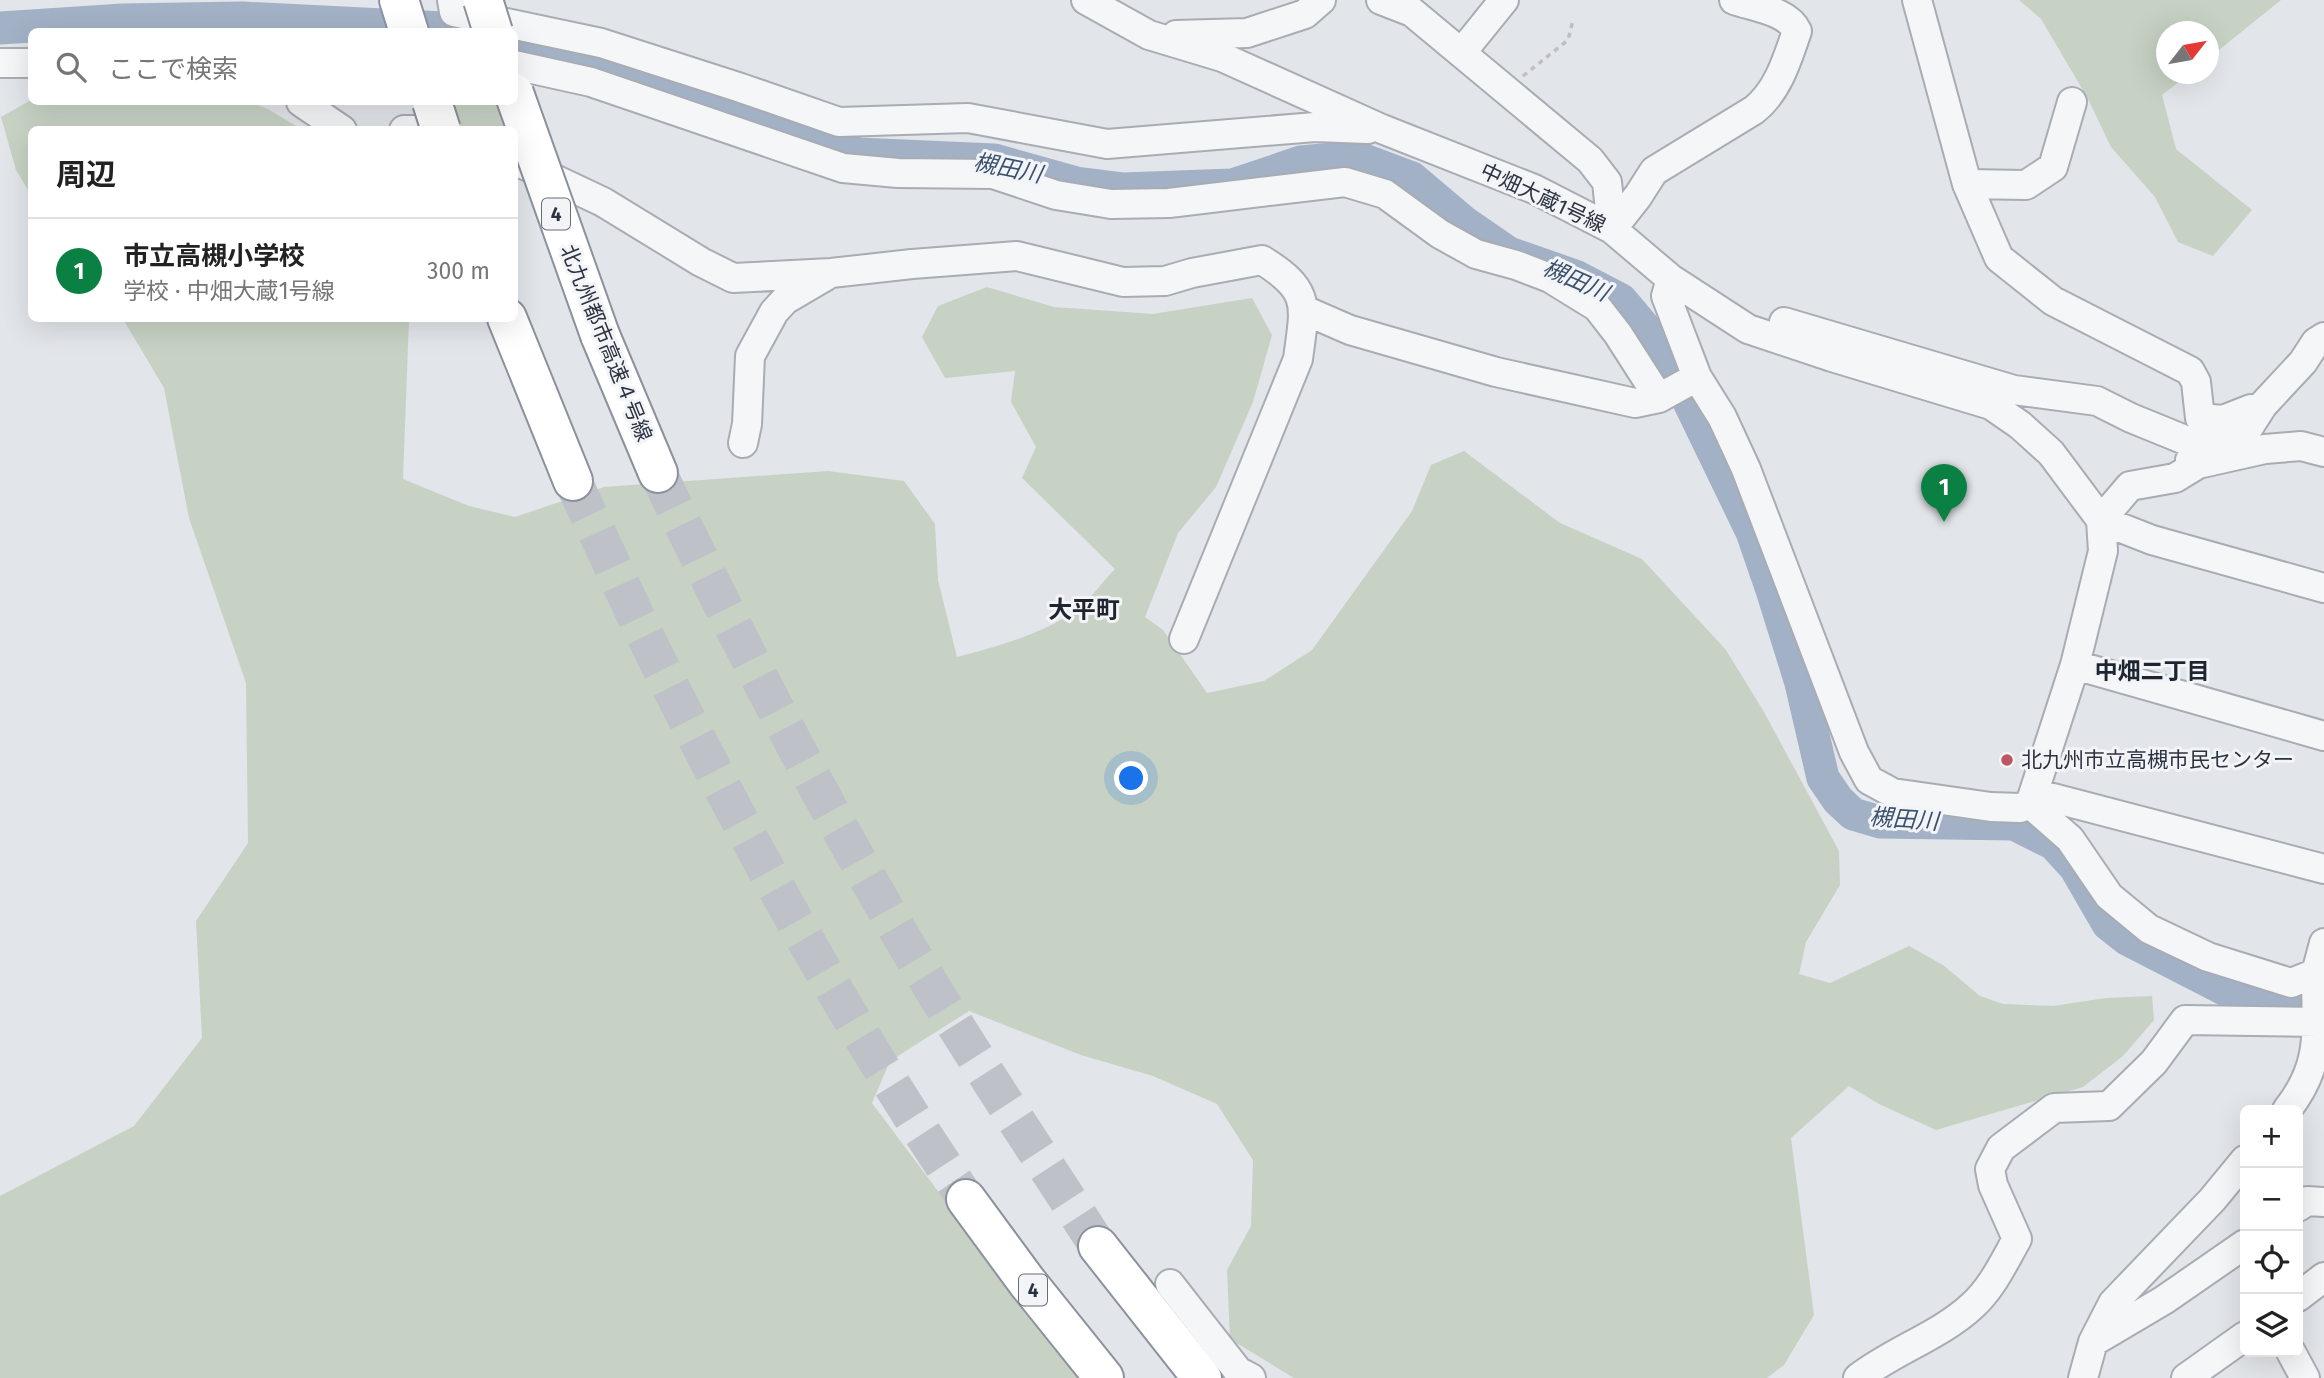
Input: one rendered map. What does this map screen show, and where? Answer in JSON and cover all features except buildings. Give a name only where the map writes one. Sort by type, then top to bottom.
[{"type":"highway","points":[[399,0],[408,28]]},
{"type":"highway","points":[[460,11],[488,28]]},
{"type":"highway","points":[[434,105],[440,126]]},
{"type":"highway","name":"北九州都市高速４号線","points":[[518,105],[600,335],[658,473]]},
{"type":"highway","points":[[511,328],[573,481]]},
{"type":"highway","name":"4","points":[[966,1199],[1027,1282],[1104,1378]]},
{"type":"highway","points":[[1098,1246],[1202,1378]]},
{"type":"street","name":"中畑大蔵1号線","points":[[1086,0],[1149,35],[1222,57],[1382,129],[1534,189],[1612,229],[1671,279],[1748,329],[1991,404],[2051,453],[2101,520]]},
{"type":"street","points":[[1149,35],[1247,33],[1306,14],[1321,0]]},
{"type":"street","points":[[1381,0],[1413,6],[1462,52],[1590,160],[1607,182],[1612,229]]},
{"type":"street","points":[[1462,52],[1504,0]]},
{"type":"street","points":[[1612,229],[1654,170],[1754,110],[1766,100],[1781,74],[1797,31],[1793,23],[1782,16],[1734,0]]},
{"type":"street","points":[[1917,0],[1967,184],[1999,258],[2053,301],[2190,371],[2196,382],[2200,418],[2223,420],[2263,405]]},
{"type":"street","points":[[460,11],[601,43],[839,122],[968,118],[1107,144],[1315,127],[1382,129]]},
{"type":"street","points":[[0,63],[28,63]]},
{"type":"street","points":[[518,66],[591,82],[843,168],[898,173],[993,174],[1056,195],[1111,204],[1169,204],[1345,182],[1385,194],[1440,234],[1476,254],[1550,278],[1597,307],[1661,396]]},
{"type":"street","points":[[1967,184],[2026,185],[2053,167],[2072,102]]},
{"type":"street","points":[[305,105],[336,126]]},
{"type":"street","points":[[427,126],[432,105]]},
{"type":"street","points":[[518,162],[603,202],[701,262],[733,278],[831,273],[1017,256],[1123,282],[1165,281],[1192,273],[1262,260],[1282,273],[1298,289],[1304,310],[1298,359],[1184,639]]},
{"type":"street","points":[[743,443],[747,424],[750,356],[774,312],[785,300],[831,273]]},
{"type":"street","points":[[1671,279],[1665,296],[1698,377],[1722,416],[1746,469],[1854,752],[1869,780],[1893,793],[1991,807],[2020,808],[2032,799],[2075,665],[2103,551],[2101,520],[2130,486],[2175,478],[2199,464],[2265,449],[2301,446],[2324,452]]},
{"type":"street","points":[[1696,294],[1743,311],[2014,390],[2097,401],[2190,442],[2210,443],[2249,428],[2263,405],[2303,362],[2316,342],[2324,337]]},
{"type":"street","points":[[1304,310],[1350,330],[1496,372],[1635,403],[1661,396],[1698,377]]},
{"type":"street","points":[[2131,418],[2151,439],[2199,464]]},
{"type":"street","points":[[2101,520],[2152,541],[2324,588]]},
{"type":"street","points":[[2075,665],[2324,736]]},
{"type":"street","points":[[2032,799],[2324,869]]},
{"type":"street","points":[[2032,799],[2070,839],[2109,896],[2149,929],[2208,957],[2291,983],[2319,974]]},
{"type":"street","points":[[2291,1105],[2311,1072],[2317,1044],[2319,974],[2324,943]]},
{"type":"street","points":[[1858,1378],[1878,1362],[1932,1334],[1972,1307],[1992,1283],[2017,1239],[1993,1185],[1990,1169],[2001,1148],[2054,1108],[2109,1107],[2154,1062],[2185,1020],[2317,1018]]},
{"type":"street","points":[[2083,1378],[2093,1342],[2113,1303],[2212,1200],[2240,1166]]},
{"type":"street","points":[[2303,1204],[2307,1201],[2324,1202]]},
{"type":"street","points":[[2093,1342],[2164,1300],[2240,1247]]},
{"type":"street","points":[[2302,1294],[2324,1277]]},
{"type":"street","points":[[1170,1284],[1238,1371],[1251,1378]]},
{"type":"street","points":[[2186,1378],[2240,1340]]},
{"type":"street","points":[[2294,1357],[2305,1378]]},
{"type":"path","points":[[1506,89],[1568,40],[1573,20]]},
{"type":"green space","points":[[2019,0],[2281,0],[2219,50],[2219,21],[2156,21],[2156,84],[2176,84],[2162,95],[2176,149],[2252,210],[2213,256],[2178,242],[2155,197],[2111,147],[2087,97],[2041,19]]},
{"type":"green space","points":[[28,102],[28,105],[257,105],[296,126],[28,126],[28,190],[16,170],[1,117]]},
{"type":"green space","points":[[446,105],[504,105],[510,126],[456,126]]},
{"type":"green space","points":[[987,287],[1054,307],[1153,314],[1252,298],[1272,335],[1253,402],[1216,487],[1178,533],[1145,617],[1163,630],[1207,693],[1264,681],[1312,650],[1412,511],[1431,465],[1464,451],[1560,523],[1642,559],[1726,650],[1764,712],[1839,851],[1840,885],[1806,942],[1799,974],[1830,983],[1909,946],[1943,965],[1980,996],[2003,1004],[2053,1006],[2106,998],[2152,996],[2154,1020],[2123,1056],[2083,1087],[1936,1130],[1879,1104],[1849,1086],[1791,1138],[1814,1315],[1784,1365],[1767,1378],[1294,1378],[1230,1339],[1227,1270],[1251,1226],[1253,1160],[1217,1104],[1153,1076],[1081,1055],[969,1011],[890,1061],[872,1103],[1078,1378],[0,1378],[0,1196],[134,1126],[202,1038],[196,921],[248,843],[246,683],[189,518],[164,388],[125,322],[409,322],[403,479],[469,506],[515,517],[604,487],[828,471],[904,481],[935,524],[938,580],[957,657],[1006,643],[1055,623],[1086,601],[1115,569],[1022,478],[1036,447],[1011,402],[1015,371],[945,378],[922,337],[938,306]]},
{"type":"waterway","name":"槻田川","points":[[0,28],[123,20],[243,18],[443,28]]},
{"type":"waterway","name":"槻田川","points":[[518,46],[663,83],[858,154],[994,160],[1076,183],[1124,189],[1233,185],[1301,162],[1356,157],[1412,178],[1464,222],[1509,253],[1575,276],[1621,300],[1665,352],[1752,532],[1801,683],[1823,778],[1838,800],[1853,814],[1880,822],[2014,824],[2054,844],[2075,867],[2108,924],[2127,939],[2234,994],[2297,1007],[2324,994]]},
{"type":"tunnel","points":[[658,473],[714,589],[833,817],[945,1009],[1098,1246]]},
{"type":"tunnel","points":[[573,481],[659,664],[766,869],[842,1003],[966,1199]]},
{"type":"place","name":"市立高槻小学校","points":[[1944,522]]},
{"type":"place","name":"北九州市立高槻市民センター","points":[[2007,760]]},
{"type":"district","name":"大平町","points":[[1084,610]]},
{"type":"district","name":"中畑二丁目","points":[[2152,671]]}]
